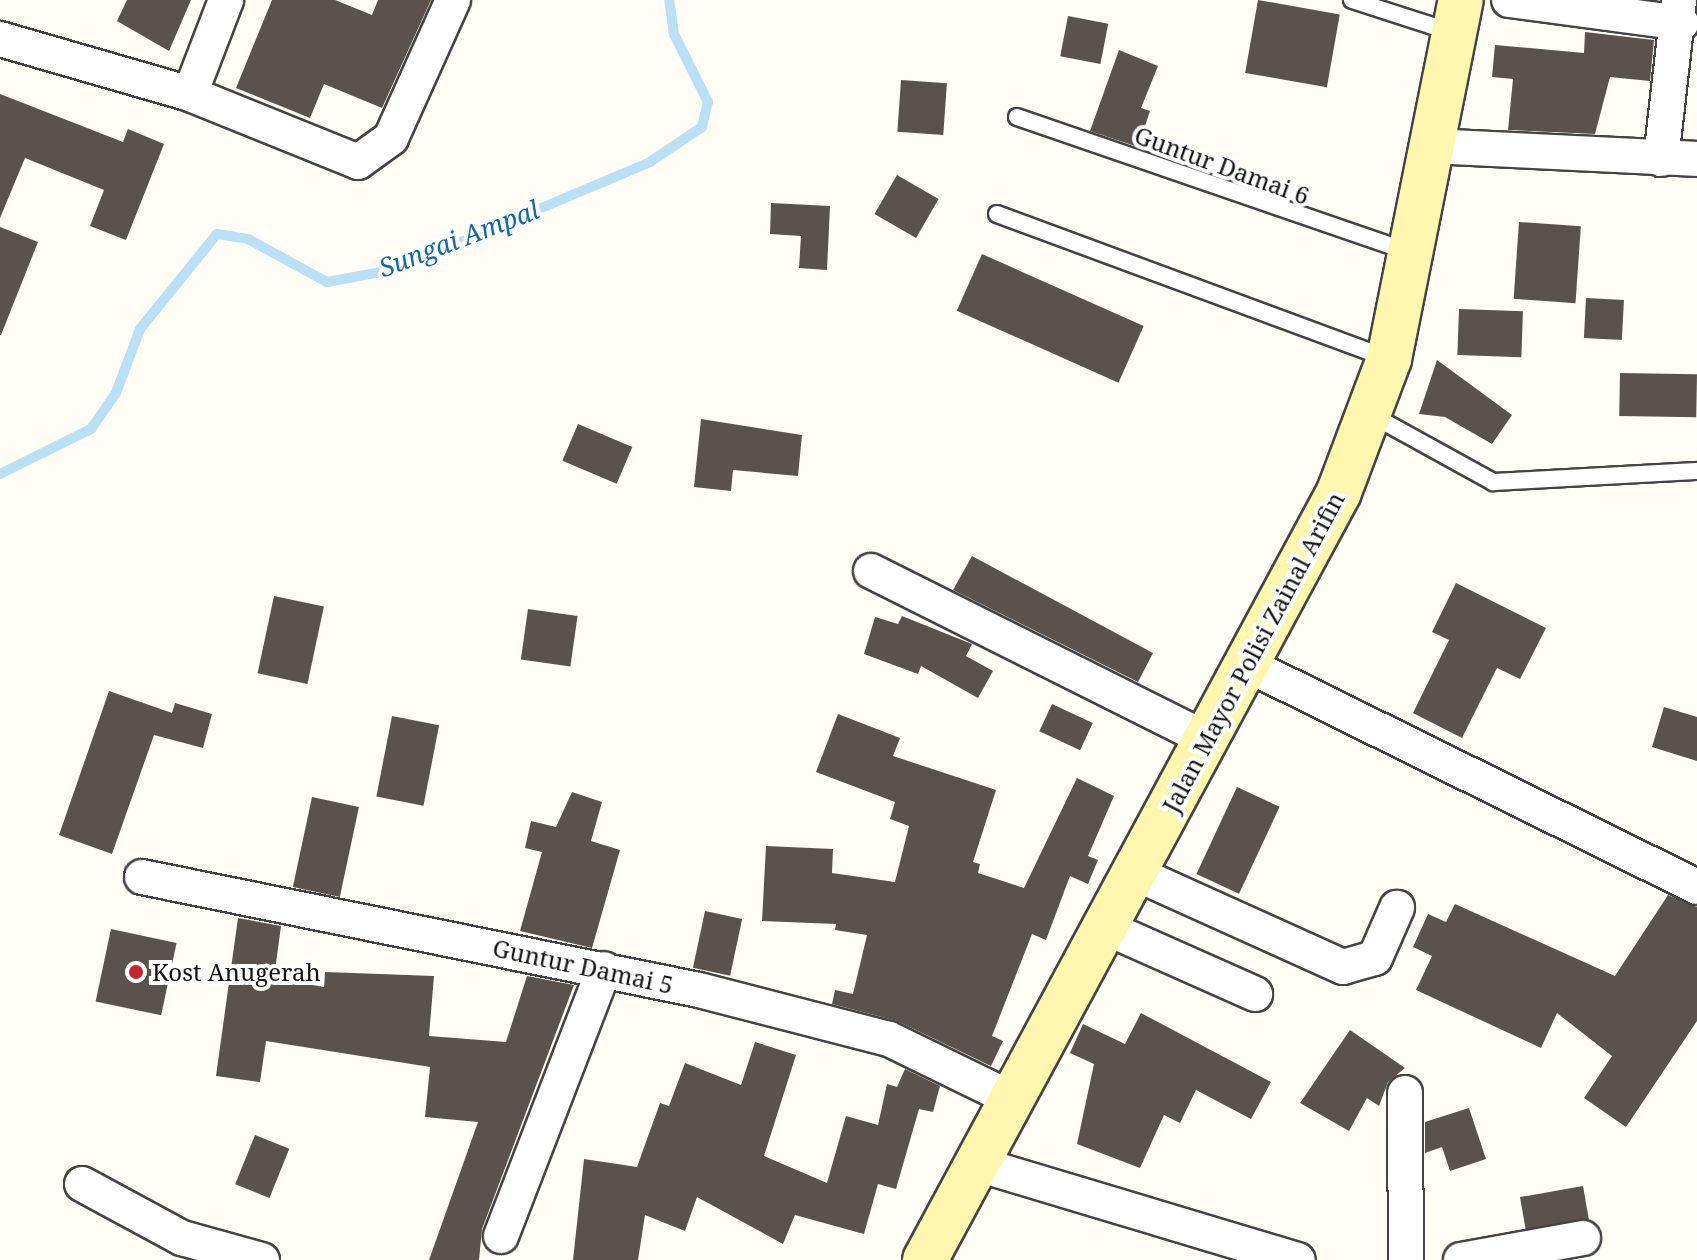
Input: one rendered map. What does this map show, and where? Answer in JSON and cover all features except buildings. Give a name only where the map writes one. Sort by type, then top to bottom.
[{"type":"main road","name":"Jalan Mayor Polisi Zainal Arifin","points":[[925,1260],[1010,1098],[1109,929],[1244,663],[1339,492],[1389,359],[1413,253],[1456,16]]},
{"type":"street","points":[[190,94],[226,0]]},
{"type":"street","points":[[0,39],[190,94],[358,162],[391,138],[453,0]]},
{"type":"street","points":[[1509,0],[1680,12],[1661,159]]},
{"type":"street","points":[[1432,146],[1697,159]]},
{"type":"street","points":[[871,571],[1205,738]]},
{"type":"street","points":[[1244,663],[1697,887]]},
{"type":"street","points":[[1137,874],[1343,967],[1375,958],[1397,908]]},
{"type":"street","name":"Guntur Damai 5","points":[[142,877],[604,969],[889,1039],[1010,1098]]},
{"type":"street","points":[[1109,929],[1255,994]]},
{"type":"street","points":[[501,1236],[604,969]]},
{"type":"street","points":[[1405,1093],[1406,1260]]},
{"type":"street","points":[[974,1163],[1298,1260]]},
{"type":"street","points":[[82,1184],[182,1238],[262,1260]]},
{"type":"street","points":[[1461,1260],[1583,1238]]},
{"type":"lane","points":[[1352,0],[1456,16]]},
{"type":"lane","name":"Guntur Damai 6","points":[[1017,117],[1413,253]]},
{"type":"lane","points":[[997,214],[1389,359]]},
{"type":"lane","points":[[1368,413],[1493,482],[1697,471]]},
{"type":"waterway","name":"Sungai Ampal","points":[[0,474],[91,429],[116,393],[140,329],[217,234],[248,239],[327,282],[397,269],[650,162],[702,127],[708,102],[674,34],[669,0]]},
{"type":"place","name":"Kost Anugerah","points":[[136,972]]}]
